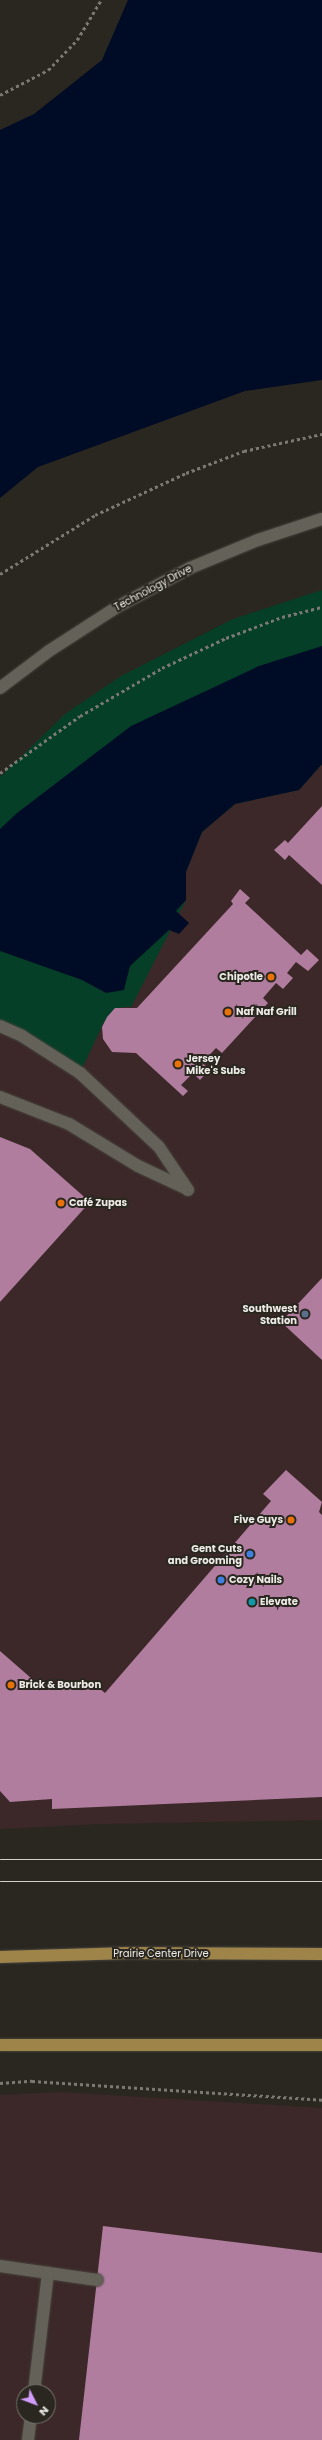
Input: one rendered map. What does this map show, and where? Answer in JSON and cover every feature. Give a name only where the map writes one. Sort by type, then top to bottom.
[{"type":"main road","name":"Prairie Center Drive","points":[[0,1957],[128,1953],[322,1954]]},
{"type":"main road","points":[[0,2045],[322,2045]]},
{"type":"street","name":"Technology Drive","points":[[0,688],[49,651],[117,607],[190,568],[258,540],[322,519]]},
{"type":"street","points":[[0,1026],[22,1036],[80,1073],[159,1147],[188,1190],[138,1166],[69,1124],[0,1097]]},
{"type":"street","points":[[0,2266],[97,2280]]},
{"type":"street","points":[[35,2384],[48,2273]]},
{"type":"street","points":[[28,2440],[30,2424]]},
{"type":"path","points":[[0,95],[48,70],[77,40],[101,0]]},
{"type":"path","points":[[0,574],[95,515],[186,473],[244,451],[322,434]]},
{"type":"path","points":[[0,773],[80,716],[162,668],[226,638],[282,617],[322,607]]},
{"type":"path","points":[[0,2083],[32,2081],[322,2100]]},
{"type":"shaded area","points":[[322,590],[322,1820],[101,1824],[0,1829],[0,777],[65,714]]},
{"type":"shaded area","points":[[60,2092],[322,2108],[322,2440],[0,2440],[0,2095]]},
{"type":"green space","points":[[322,590],[322,764],[299,790],[235,804],[202,832],[186,872],[186,900],[131,1007],[122,1007],[104,1022],[80,1073],[0,1029],[0,777],[65,714],[121,676],[233,619]]},
{"type":"water","points":[[128,0],[322,0],[322,380],[245,391],[38,467],[0,498],[0,130],[34,114],[102,60]]},
{"type":"water","points":[[322,646],[322,764],[299,790],[235,804],[202,832],[186,872],[186,900],[176,911],[189,923],[179,934],[169,930],[130,966],[124,990],[106,993],[82,980],[0,951],[0,829],[17,813],[131,726],[259,666]]},
{"type":"building","points":[[322,806],[322,885],[289,855],[285,860],[274,850],[285,840],[288,843]]},
{"type":"building","points":[[240,889],[250,898],[245,903],[301,955],[307,949],[319,960],[308,971],[296,962],[287,973],[293,978],[283,989],[276,983],[263,998],[268,1003],[222,1053],[216,1048],[202,1063],[210,1069],[200,1080],[193,1073],[181,1085],[188,1091],[183,1096],[136,1053],[112,1052],[103,1039],[102,1027],[107,1017],[115,1008],[137,1008],[233,904],[231,901]]},
{"type":"building","points":[[0,1137],[30,1149],[90,1202],[0,1302]]},
{"type":"building","name":"Southwest Station","points":[[322,1278],[322,1360],[281,1322]]},
{"type":"building","name":"Elevate","points":[[286,1470],[322,1502],[319,1512],[322,1515],[322,1797],[52,1809],[52,1799],[10,1802],[0,1791],[0,1651],[39,1685],[93,1683],[105,1693],[271,1501],[263,1494]]},
{"type":"building","points":[[103,2226],[322,2253],[322,2440],[79,2440]]},
{"type":"tram line","points":[[0,1859],[322,1859]]},
{"type":"tram line","points":[[0,1881],[322,1881]]},
{"type":"place","name":"Chipotle","points":[[271,977]]},
{"type":"place","name":"Naf Naf Grill","points":[[228,1012]]},
{"type":"place","name":"Jersey Mike's Subs","points":[[178,1064]]},
{"type":"place","name":"Café Zupas","points":[[61,1203]]},
{"type":"place","name":"Southwest Station","points":[[305,1314]]},
{"type":"place","name":"Five Guys","points":[[291,1520]]},
{"type":"place","name":"Gent Cuts and Grooming","points":[[250,1554]]},
{"type":"place","name":"Cozy Nails","points":[[221,1580]]},
{"type":"place","name":"Elevate","points":[[252,1602]]},
{"type":"place","name":"Brick & Bourbon","points":[[11,1685]]}]
